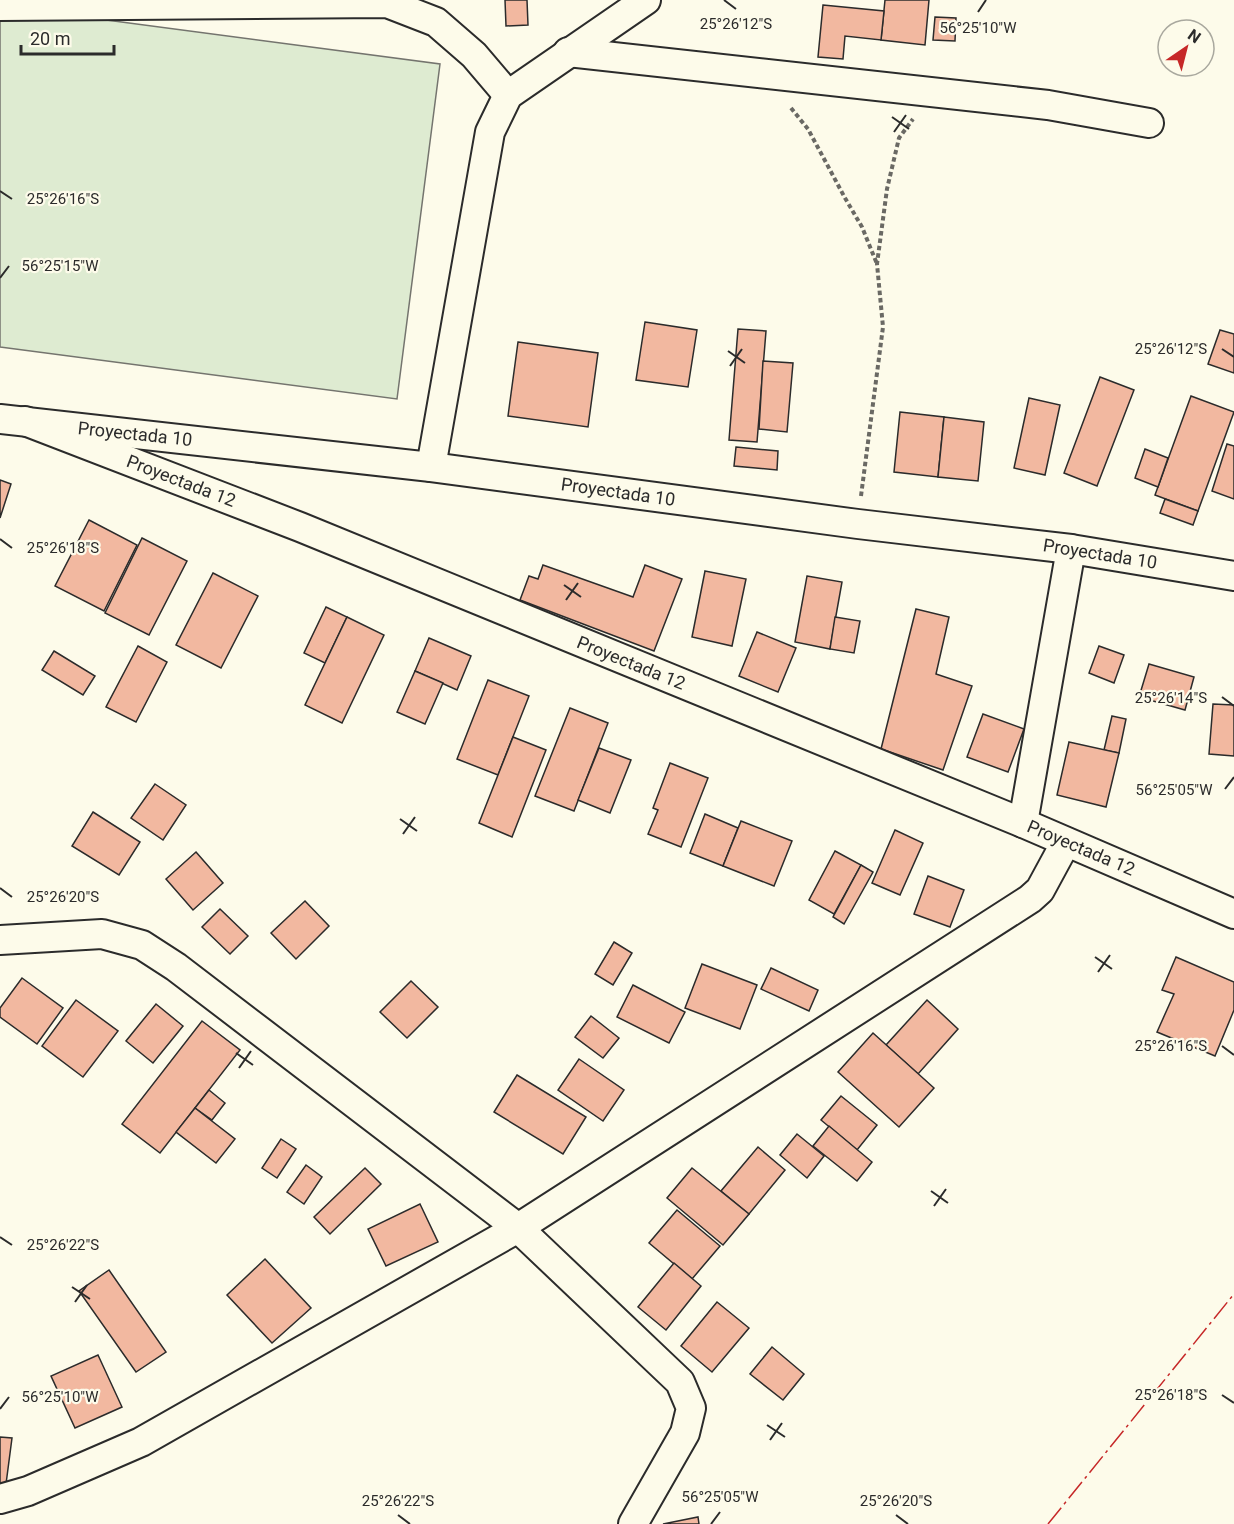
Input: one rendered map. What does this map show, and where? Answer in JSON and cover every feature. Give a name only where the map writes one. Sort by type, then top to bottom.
[{"type":"street","points":[[431,467],[490,132],[508,95],[646,0]]},
{"type":"street","points":[[0,6],[387,3],[436,22],[474,55],[508,95]]},
{"type":"street","points":[[568,52],[1048,105],[1149,123]]},
{"type":"street","name":"Proyectada 10","points":[[12,420],[431,467],[858,524],[1071,549],[1234,576]]},
{"type":"street","name":"Proyectada 12","points":[[12,420],[300,527],[1023,823],[1234,914]]},
{"type":"street","points":[[1023,823],[1071,549]]},
{"type":"street","points":[[0,1499],[28,1491],[141,1442],[518,1228],[1030,899],[1040,890],[1066,842]]},
{"type":"street","points":[[0,940],[102,934],[142,945],[176,967],[518,1228],[680,1382],[691,1408],[685,1433],[633,1524]]},
{"type":"path","points":[[768,75],[808,129],[862,227],[877,264]]},
{"type":"path","points":[[858,524],[883,327],[877,264],[887,189],[899,138],[930,93]]},
{"type":"green space","points":[[0,6],[440,64],[397,399],[0,347]]},
{"type":"building","points":[[505,0],[527,0],[528,25],[506,26]]},
{"type":"building","points":[[885,0],[929,0],[925,45],[881,40]]},
{"type":"building","points":[[823,5],[884,11],[881,40],[845,36],[843,59],[818,57]]},
{"type":"building","points":[[935,17],[956,18],[955,41],[933,40]]},
{"type":"building","points":[[645,322],[697,330],[688,387],[636,380]]},
{"type":"building","points":[[738,329],[766,331],[757,442],[729,440]]},
{"type":"building","points":[[1220,330],[1234,334],[1234,373],[1208,364]]},
{"type":"building","points":[[518,342],[598,353],[588,427],[508,416]]},
{"type":"building","points":[[763,361],[793,363],[787,432],[759,429]]},
{"type":"building","points":[[1100,377],[1134,390],[1097,486],[1064,473]]},
{"type":"building","points":[[1191,396],[1234,412],[1198,511],[1155,495]]},
{"type":"building","points":[[1029,398],[1060,405],[1045,475],[1014,468]]},
{"type":"building","points":[[900,412],[944,417],[938,477],[894,472]]},
{"type":"building","points":[[944,417],[984,422],[978,481],[938,477]]},
{"type":"building","points":[[1227,444],[1234,446],[1234,499],[1212,491]]},
{"type":"building","points":[[736,447],[778,451],[777,470],[734,466]]},
{"type":"building","points":[[1145,449],[1168,458],[1158,487],[1135,478]]},
{"type":"building","points":[[0,480],[11,484],[0,518]]},
{"type":"building","points":[[1165,499],[1198,511],[1193,525],[1160,513]]},
{"type":"building","points":[[89,520],[137,545],[104,611],[55,586]]},
{"type":"building","points":[[142,538],[187,561],[149,635],[105,613]]},
{"type":"building","points":[[543,565],[633,597],[645,565],[682,579],[654,651],[520,600],[529,576],[538,579]]},
{"type":"building","points":[[705,571],[746,579],[732,646],[692,637]]},
{"type":"building","points":[[213,573],[258,596],[221,668],[176,645]]},
{"type":"building","points":[[807,576],[842,582],[830,649],[795,642]]},
{"type":"building","points":[[326,607],[347,617],[325,663],[304,653]]},
{"type":"building","points":[[916,609],[949,617],[936,674],[972,686],[943,770],[881,749]]},
{"type":"building","points":[[347,617],[384,635],[342,723],[305,705]]},
{"type":"building","points":[[835,617],[860,621],[854,653],[830,649]]},
{"type":"building","points":[[757,632],[796,648],[778,692],[739,676]]},
{"type":"building","points":[[429,638],[471,656],[457,690],[415,671]]},
{"type":"building","points":[[138,646],[167,662],[136,722],[106,707]]},
{"type":"building","points":[[1099,646],[1124,655],[1114,683],[1089,673]]},
{"type":"building","points":[[54,651],[95,676],[83,695],[42,670]]},
{"type":"building","points":[[1149,664],[1194,677],[1185,710],[1139,697]]},
{"type":"building","points":[[415,671],[443,683],[425,724],[397,712]]},
{"type":"building","points":[[488,680],[529,696],[498,775],[457,759]]},
{"type":"building","points":[[1213,704],[1234,705],[1234,756],[1209,754]]},
{"type":"building","points":[[570,708],[608,723],[574,811],[535,796]]},
{"type":"building","points":[[983,714],[1024,729],[1008,772],[967,757]]},
{"type":"building","points":[[1112,716],[1126,719],[1119,753],[1104,750]]},
{"type":"building","points":[[513,737],[546,750],[512,837],[479,823]]},
{"type":"building","points":[[1069,742],[1119,753],[1106,807],[1057,795]]},
{"type":"building","points":[[599,748],[631,760],[610,813],[578,800]]},
{"type":"building","points":[[670,763],[708,778],[681,847],[648,834],[658,810],[653,808]]},
{"type":"building","points":[[155,784],[186,805],[163,840],[131,818]]},
{"type":"building","points":[[93,812],[140,842],[119,875],[72,846]]},
{"type":"building","points":[[705,814],[738,828],[723,866],[690,853]]},
{"type":"building","points":[[741,821],[792,841],[774,886],[723,866]]},
{"type":"building","points":[[895,830],[923,843],[900,895],[872,883]]},
{"type":"building","points":[[835,851],[861,865],[834,914],[809,900]]},
{"type":"building","points":[[196,852],[223,883],[193,910],[166,879]]},
{"type":"building","points":[[861,865],[873,872],[844,924],[833,917]]},
{"type":"building","points":[[928,876],[964,890],[950,927],[914,914]]},
{"type":"building","points":[[305,901],[329,926],[296,959],[271,933]]},
{"type":"building","points":[[220,909],[248,936],[230,954],[202,927]]},
{"type":"building","points":[[614,942],[632,953],[613,985],[595,974]]},
{"type":"building","points":[[1176,957],[1234,982],[1234,1010],[1215,1056],[1157,1032],[1174,994],[1162,990]]},
{"type":"building","points":[[702,964],[757,985],[740,1029],[685,1008]]},
{"type":"building","points":[[771,968],[818,990],[809,1011],[761,989]]},
{"type":"building","points":[[22,978],[63,1008],[37,1044],[0,1017],[0,1008]]},
{"type":"building","points":[[411,981],[438,1007],[407,1038],[380,1012]]},
{"type":"building","points":[[633,985],[685,1012],[669,1043],[617,1017]]},
{"type":"building","points":[[76,1000],[118,1031],[83,1077],[42,1046]]},
{"type":"building","points":[[927,1000],[958,1029],[918,1074],[886,1045]]},
{"type":"building","points":[[156,1004],[183,1026],[153,1063],[126,1041]]},
{"type":"building","points":[[591,1016],[619,1038],[603,1058],[575,1037]]},
{"type":"building","points":[[202,1021],[240,1050],[160,1153],[122,1124]]},
{"type":"building","points":[[873,1033],[934,1088],[899,1127],[838,1072]]},
{"type":"building","points":[[579,1059],[624,1090],[603,1121],[558,1090]]},
{"type":"building","points":[[517,1075],[586,1117],[563,1154],[494,1112]]},
{"type":"building","points":[[209,1090],[225,1103],[212,1120],[195,1108]]},
{"type":"building","points":[[841,1096],[877,1125],[857,1150],[821,1120]]},
{"type":"building","points":[[195,1108],[235,1139],[216,1163],[176,1132]]},
{"type":"building","points":[[829,1126],[872,1162],[857,1181],[813,1146]]},
{"type":"building","points":[[797,1134],[824,1156],[807,1178],[780,1155]]},
{"type":"building","points":[[281,1139],[296,1149],[277,1178],[262,1168]]},
{"type":"building","points":[[758,1147],[785,1170],[749,1214],[721,1191]]},
{"type":"building","points":[[306,1165],[322,1177],[304,1204],[287,1192]]},
{"type":"building","points":[[365,1168],[381,1184],[330,1234],[314,1217]]},
{"type":"building","points":[[692,1168],[749,1214],[723,1245],[667,1198]]},
{"type":"building","points":[[420,1204],[438,1242],[386,1266],[368,1229]]},
{"type":"building","points":[[677,1210],[720,1246],[692,1279],[649,1243]]},
{"type":"building","points":[[265,1259],[311,1308],[272,1343],[227,1295]]},
{"type":"building","points":[[674,1263],[701,1286],[666,1330],[638,1307]]},
{"type":"building","points":[[109,1270],[166,1352],[136,1372],[79,1291]]},
{"type":"building","points":[[717,1302],[749,1328],[712,1372],[681,1346]]},
{"type":"building","points":[[772,1347],[804,1374],[783,1400],[750,1374]]},
{"type":"building","points":[[98,1355],[122,1407],[75,1428],[51,1376]]},
{"type":"building","points":[[0,1437],[12,1438],[6,1484],[0,1483]]},
{"type":"building","points":[[698,1517],[699,1524],[663,1524]]},
{"type":"power","points":[[1048,1524],[1234,1294]]}]
